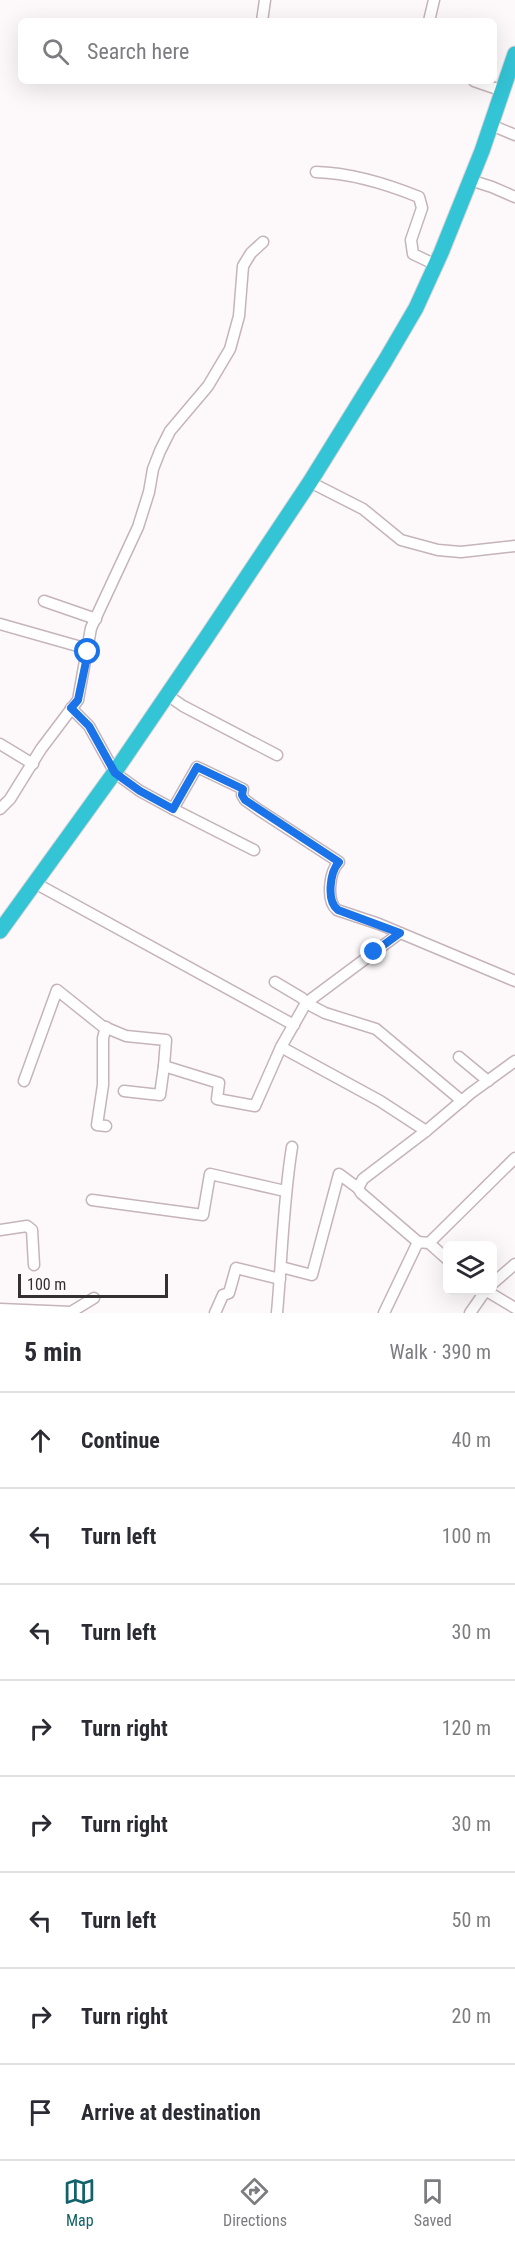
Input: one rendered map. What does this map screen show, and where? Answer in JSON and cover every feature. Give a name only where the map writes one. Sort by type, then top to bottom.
[{"type":"highway","points":[[0,931],[115,773],[310,482],[406,326],[436,265],[491,125],[515,54]]},
{"type":"street","points":[[262,18],[265,0]]},
{"type":"street","points":[[430,18],[434,0]]},
{"type":"street","points":[[482,84],[502,91]]},
{"type":"street","points":[[491,125],[515,135]]},
{"type":"street","points":[[316,172],[345,175],[419,197],[422,208],[411,240],[413,254],[436,265]]},
{"type":"street","points":[[470,180],[515,196]]},
{"type":"street","points":[[0,809],[10,799],[78,700],[90,635],[138,527],[150,492],[153,469],[164,441],[208,386],[230,348],[239,316],[243,266],[251,253],[263,242]]},
{"type":"street","points":[[310,482],[363,508],[401,540],[438,550],[461,552],[515,546]]},
{"type":"street","points":[[44,601],[96,619]]},
{"type":"street","points":[[0,624],[88,649]]},
{"type":"street","points":[[167,695],[277,755]]},
{"type":"street","points":[[71,708],[89,726],[115,773],[140,791],[254,850]]},
{"type":"street","points":[[0,744],[33,764]]},
{"type":"street","points":[[173,809],[197,767],[243,789],[242,795],[245,800],[339,862],[334,868],[330,897],[333,907],[515,981]]},
{"type":"street","points":[[34,883],[294,1025]]},
{"type":"street","points":[[164,1066],[219,1083],[217,1099],[255,1106],[281,1047],[306,1004],[400,933]]},
{"type":"street","points":[[275,982],[302,998],[306,1004],[325,1013],[376,1029],[462,1101]]},
{"type":"street","points":[[24,1081],[57,990],[106,1027],[126,1036],[166,1040],[160,1095],[124,1091]]},
{"type":"street","points":[[106,1027],[103,1038],[103,1085],[97,1125],[106,1126]]},
{"type":"street","points":[[281,1047],[380,1101],[426,1131]]},
{"type":"street","points":[[459,1057],[488,1081]]},
{"type":"street","points":[[358,1188],[363,1179],[515,1062]]},
{"type":"street","points":[[277,1313],[285,1191],[292,1147]]},
{"type":"street","points":[[384,1313],[423,1243],[515,1158]]},
{"type":"street","points":[[92,1200],[203,1215],[210,1174],[285,1191]]},
{"type":"street","points":[[281,1267],[312,1275],[339,1174],[443,1257]]},
{"type":"street","points":[[0,1230],[18,1226],[27,1226],[32,1230],[34,1265]]},
{"type":"street","points":[[497,1280],[515,1264]]},
{"type":"street","points":[[215,1313],[223,1295],[229,1293],[236,1268],[280,1279]]},
{"type":"street","points":[[470,1313],[482,1295]]},
{"type":"street","points":[[492,1295],[515,1308]]},
{"type":"street","points":[[0,1309],[71,1312],[94,1298]]},
{"type":"route","points":[[88,652],[78,700],[71,708],[89,726],[115,773],[140,791],[173,809],[197,767],[243,789],[242,795],[245,800],[339,862],[334,868],[330,897],[333,907],[400,933],[374,952]]}]
